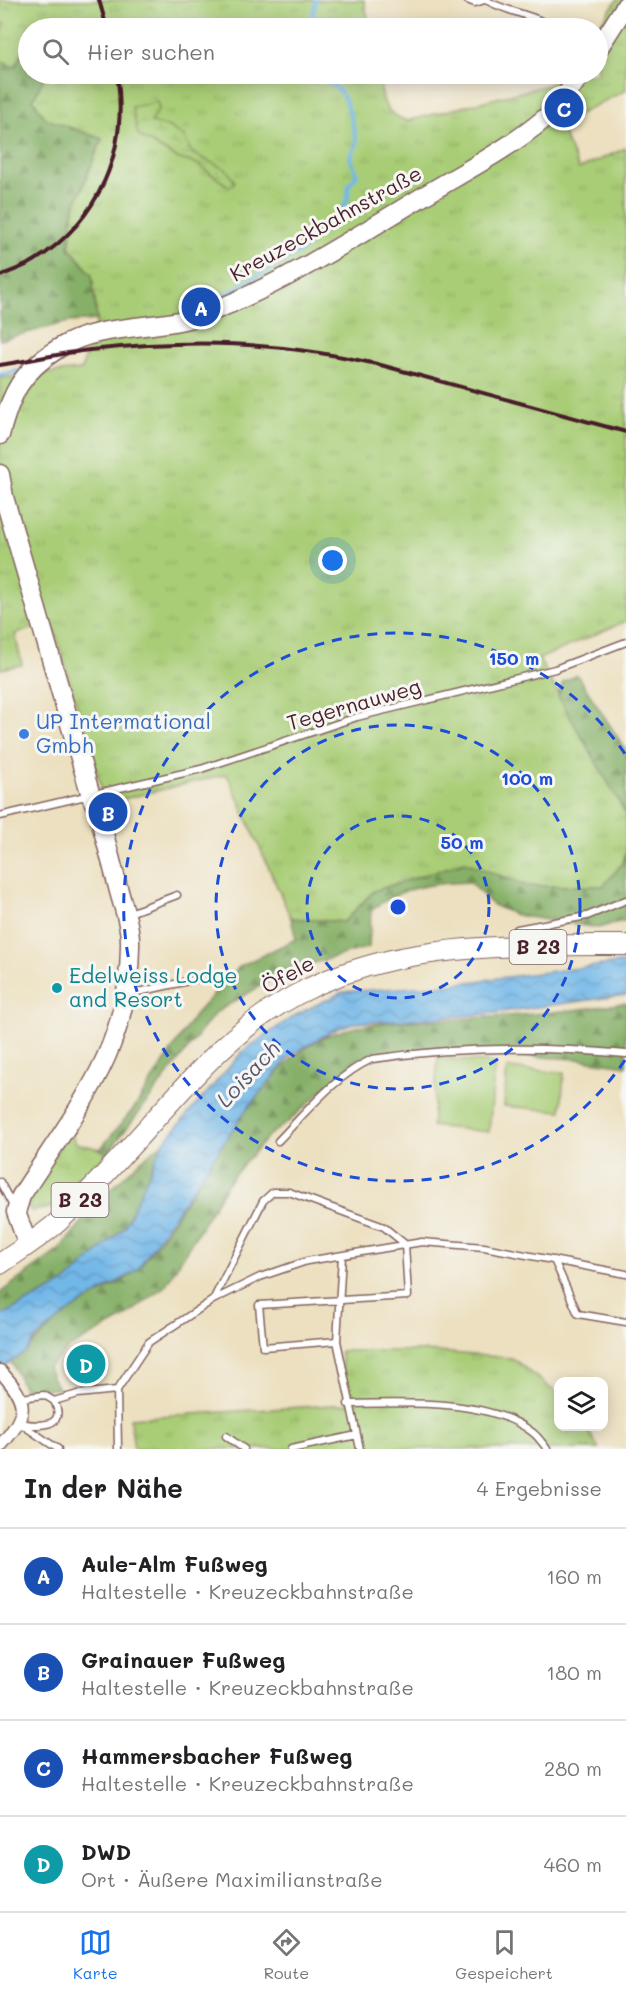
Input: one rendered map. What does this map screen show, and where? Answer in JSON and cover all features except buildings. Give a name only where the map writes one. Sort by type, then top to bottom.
[{"type":"main road","name":"Öfele","points":[[28,1245],[57,1222],[111,1168],[208,1062],[249,1025],[290,999],[357,968],[398,957],[450,949],[626,945]]},
{"type":"main road","name":"B 23","points":[[0,1264],[28,1245]]},
{"type":"street","points":[[608,32],[626,5]]},
{"type":"street","name":"Kreuzeckbahnstraße","points":[[0,435],[8,402],[21,378],[60,348],[98,333],[195,317],[239,300],[378,223],[548,121],[575,84]]},
{"type":"street","points":[[0,474],[4,497],[91,796],[99,816],[130,938],[126,994],[115,1036],[101,1072],[83,1104],[21,1196],[16,1212],[28,1245]]},
{"type":"street","points":[[0,1371],[14,1386],[21,1398],[23,1410],[20,1423],[0,1446]]},
{"type":"lane","points":[[467,0],[475,3],[485,0],[538,18]]},
{"type":"lane","name":"Tegernauweg","points":[[0,816],[201,769],[357,717],[555,669],[626,642]]},
{"type":"lane","points":[[125,915],[177,895]]},
{"type":"lane","points":[[514,947],[513,935],[517,929],[587,916],[626,900]]},
{"type":"lane","points":[[126,994],[202,978]]},
{"type":"lane","points":[[278,1141],[354,1067],[372,1059],[498,1050],[594,1051],[626,1054]]},
{"type":"lane","points":[[0,1182],[16,1212]]},
{"type":"lane","points":[[213,1300],[263,1201],[273,1192],[289,1192],[384,1227],[405,1244],[408,1296],[339,1302],[259,1305],[263,1347],[337,1341]]},
{"type":"lane","points":[[118,1449],[117,1390],[148,1342],[213,1300],[260,1277],[298,1264],[422,1242],[484,1246],[626,1274]]},
{"type":"lane","points":[[342,1256],[337,1341],[348,1404],[360,1449]]},
{"type":"lane","points":[[554,1260],[578,1314],[626,1322]]},
{"type":"lane","points":[[54,1401],[78,1394],[117,1390]]},
{"type":"lane","points":[[20,1423],[49,1425],[57,1411],[54,1401],[44,1395],[21,1398]]},
{"type":"lane","points":[[348,1404],[409,1402],[488,1412],[533,1432],[547,1449]]},
{"type":"lane","points":[[20,1423],[58,1449]]},
{"type":"lane","points":[[291,1449],[357,1435]]},
{"type":"lane","points":[[226,1436],[244,1449]]},
{"type":"green space","points":[[0,0],[364,0],[368,18],[18,18],[18,61],[15,68],[0,61],[0,39],[4,24],[0,22]]},
{"type":"green space","points":[[617,0],[626,0],[626,90],[559,124],[579,169],[626,148],[626,621],[539,659],[626,814],[626,852],[623,863],[603,886],[527,886],[465,862],[374,891],[344,922],[291,918],[227,774],[106,803],[52,622],[15,634],[22,665],[0,669],[0,378],[81,370],[97,320],[92,275],[69,247],[74,208],[102,139],[46,119],[33,100],[41,84],[380,84],[382,97],[387,108],[391,113],[407,121],[548,85],[608,84],[608,18],[604,18]],"holes":[[[159,108],[151,122],[169,127],[184,137],[192,153],[206,161],[229,187],[198,164],[177,158],[138,135]]]},
{"type":"green space","points":[[0,61],[15,67],[18,61],[18,84],[41,84],[33,100],[46,119],[102,139],[74,208],[69,247],[92,275],[97,320],[68,322],[0,340]]},
{"type":"green space","points":[[157,102],[159,108],[151,122],[169,127],[184,137],[192,153],[227,170],[235,182],[230,187],[197,164],[177,158],[138,135],[132,107]]},
{"type":"green space","points":[[577,675],[626,750],[626,814],[558,696],[563,682]]},
{"type":"green space","points":[[626,852],[626,920],[598,928],[516,915],[493,905],[470,882],[430,885],[393,896],[371,911],[369,947],[283,972],[215,1013],[107,1154],[100,1149],[135,1107],[194,1016],[240,966],[296,939],[291,918],[344,922],[374,891],[465,862],[527,886],[603,886],[623,863]]},
{"type":"green space","points":[[626,1003],[626,1066],[577,1059],[417,1050],[356,1060],[287,1123],[269,1135],[229,1181],[165,1286],[125,1317],[69,1348],[48,1368],[58,1389],[24,1389],[11,1361],[73,1309],[132,1274],[138,1268],[250,1105],[275,1075],[302,1051],[329,1035],[378,1023],[524,1015]]},
{"type":"green space","points":[[438,1058],[495,1063],[489,1132],[432,1126]]},
{"type":"green space","points":[[507,1068],[564,1073],[561,1111],[504,1106]]},
{"type":"green space","points":[[83,1104],[72,1136],[76,1143],[100,1149],[107,1154],[50,1208],[31,1211],[28,1206],[32,1195]]},
{"type":"green space","points":[[163,1143],[124,1228],[65,1283],[0,1316],[0,1293],[59,1250],[101,1199],[139,1162]]},
{"type":"green space","points":[[340,1351],[424,1351],[512,1358],[554,1391],[554,1431],[588,1431],[599,1449],[134,1449],[130,1418],[348,1404]]},
{"type":"water","name":"Loisach","points":[[626,962],[626,995],[479,1015],[354,1023],[332,1031],[291,1055],[246,1110],[137,1270],[73,1309],[35,1339],[26,1352],[0,1369],[0,1316],[65,1283],[124,1228],[163,1143],[243,1051],[294,1016],[342,992],[444,985]]},
{"type":"waterway","points":[[312,18],[316,0]]},
{"type":"waterway","points":[[199,305],[226,294],[305,249],[315,236],[336,225],[348,197],[348,186],[357,175],[350,157],[357,143],[344,99],[339,90],[331,84]]},
{"type":"waterway","points":[[0,375],[18,371]]},
{"type":"railway","points":[[99,0],[104,18]]},
{"type":"railway","points":[[0,276],[34,261],[57,244],[92,204],[105,180],[113,155],[120,102],[118,84]]},
{"type":"railway","points":[[0,365],[79,351],[163,344],[234,344],[269,347],[340,356],[377,364],[626,432]]},
{"type":"place","name":"Hammersbacher Fußweg","points":[[564,108]]},
{"type":"place","name":"Aule-Alm Fußweg","points":[[201,307]]},
{"type":"place","name":"UP Intermational Gmbh","points":[[24,734]]},
{"type":"place","name":"Grainauer Fußweg","points":[[108,812]]},
{"type":"place","name":"Edelweiss Lodge and Resort","points":[[57,988]]},
{"type":"place","name":"DWD","points":[[86,1364]]}]
